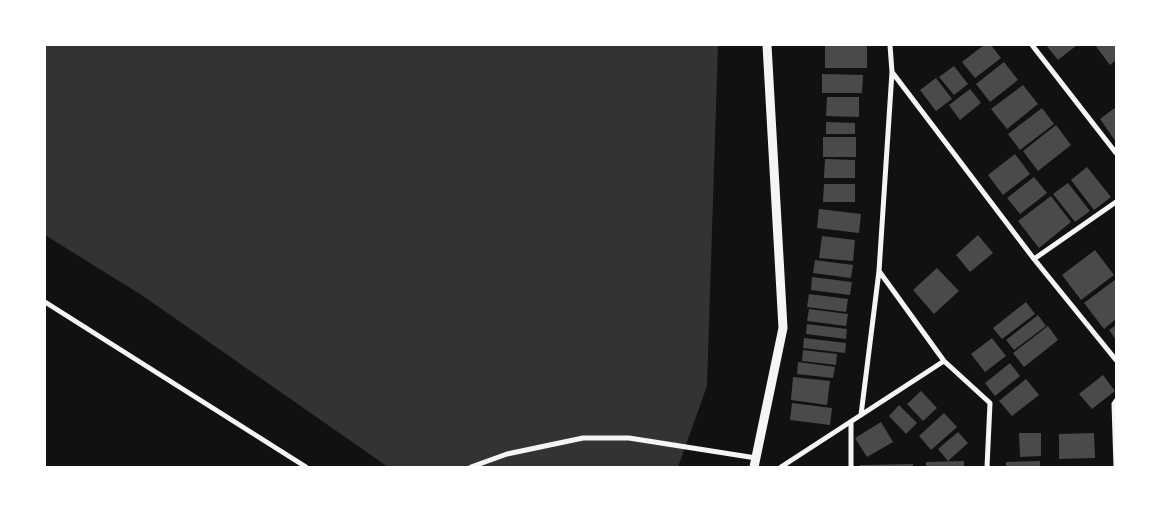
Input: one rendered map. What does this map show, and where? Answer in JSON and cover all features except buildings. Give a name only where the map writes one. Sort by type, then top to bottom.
[{"type":"street","points":[[471,467],[507,454],[583,438],[629,438],[755,462],[783,328],[766,45]]},
{"type":"street","points":[[860,415],[878,271],[892,72],[890,45]]},
{"type":"street","points":[[1032,45],[1116,153]]},
{"type":"street","points":[[892,72],[1034,259],[1116,360]]},
{"type":"street","points":[[1034,259],[1116,202]]},
{"type":"street","points":[[878,271],[944,361],[990,403],[987,467]]},
{"type":"street","points":[[45,302],[306,467]]},
{"type":"street","points":[[781,467],[944,361]]},
{"type":"street","points":[[1116,401],[1114,404],[1116,467]]},
{"type":"street","points":[[851,422],[851,467]]},
{"type":"shaded area","points":[[45,45],[718,45],[707,386],[678,467],[388,467],[143,296],[45,235]]}]
